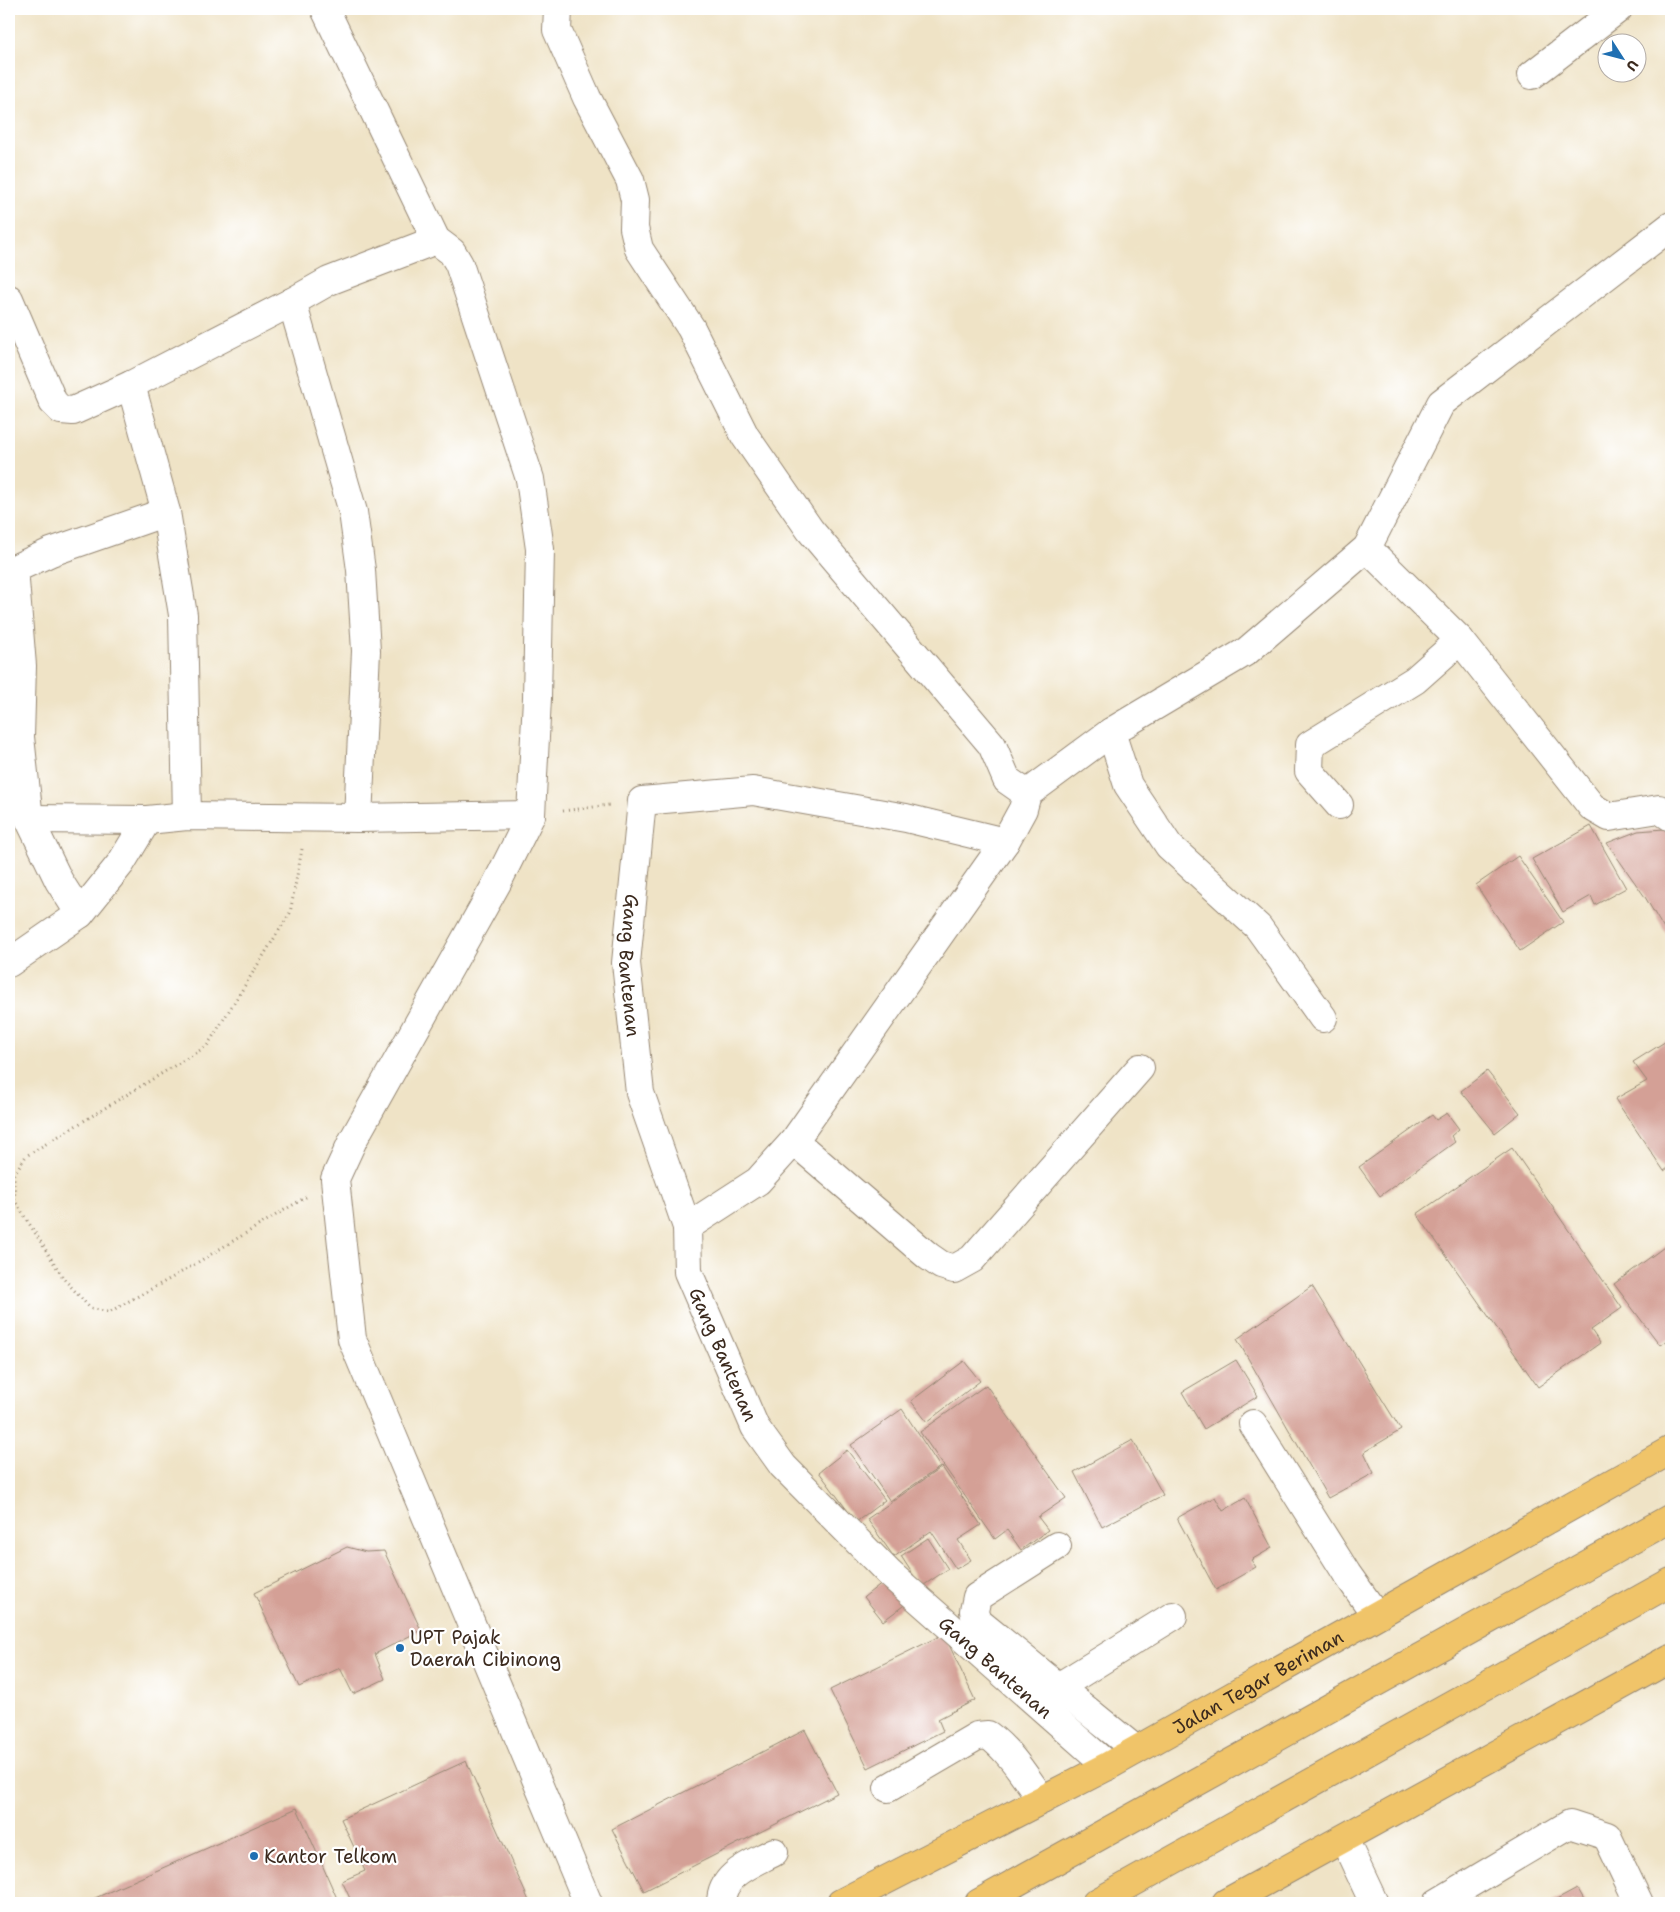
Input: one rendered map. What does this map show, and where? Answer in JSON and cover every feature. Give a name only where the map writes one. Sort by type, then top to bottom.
[{"type":"main road","name":"Jalan Tegar Beriman","points":[[841,1903],[1108,1766],[1671,1450]]},
{"type":"main road","points":[[979,1903],[1017,1895],[1671,1518]]},
{"type":"main road","points":[[1096,1903],[1671,1582]]},
{"type":"main road","points":[[1226,1903],[1671,1658]]},
{"type":"street","points":[[325,9],[436,240],[452,252],[459,264],[530,479],[540,548],[537,698],[531,815],[497,883],[353,1140],[335,1179],[352,1339],[588,1903]]},
{"type":"street","points":[[558,9],[557,30],[586,98],[630,180],[635,200],[634,228],[639,249],[691,328],[745,436],[810,530],[992,746],[1007,780],[1027,794]]},
{"type":"street","points":[[1532,76],[1618,9]]},
{"type":"street","points":[[687,1227],[758,1181],[794,1141],[1005,842],[1023,809],[1027,794],[1111,732],[1247,651],[1367,548],[1441,403],[1671,226]]},
{"type":"street","points":[[9,299],[53,402],[61,410],[73,411],[131,385],[329,281],[436,240]]},
{"type":"street","points":[[292,302],[353,512],[361,570],[366,651],[358,818]]},
{"type":"street","points":[[131,385],[166,512],[183,615],[187,816]]},
{"type":"street","points":[[80,914],[59,882],[29,819],[20,737],[22,666],[12,561],[50,552],[166,512]]},
{"type":"street","points":[[1367,548],[1460,640],[1592,807],[1609,817],[1659,809],[1671,817]]},
{"type":"street","points":[[1339,805],[1309,770],[1310,744],[1415,680],[1460,640]]},
{"type":"street","points":[[1111,732],[1128,785],[1169,846],[1258,927],[1323,1018]]},
{"type":"street","points":[[642,801],[753,791],[906,818],[1005,842]]},
{"type":"street","name":"Gang Bantenan","points":[[642,801],[626,963],[640,1093],[687,1227],[688,1272],[755,1427],[782,1466],[890,1574],[1108,1766]]},
{"type":"street","points":[[29,819],[147,820],[187,816],[358,818],[531,815]]},
{"type":"street","points":[[9,963],[80,914],[121,863],[147,820]]},
{"type":"street","points":[[794,1141],[928,1256],[941,1265],[954,1269],[972,1259],[1140,1068]]},
{"type":"street","points":[[1253,1424],[1347,1574],[1376,1615]]},
{"type":"street","points":[[1057,1546],[977,1597],[974,1610],[976,1620],[1060,1686],[1136,1750]]},
{"type":"street","points":[[1060,1686],[1173,1616]]},
{"type":"street","points":[[888,1788],[978,1736],[988,1735],[1004,1750],[1042,1800]]},
{"type":"street","points":[[1437,1903],[1570,1824],[1607,1836],[1639,1903]]},
{"type":"street","points":[[1344,1839],[1374,1903]]},
{"type":"street","points":[[721,1903],[721,1892],[736,1873],[774,1852]]},
{"type":"path","points":[[531,815],[642,801]]},
{"type":"path","points":[[308,816],[290,913],[207,1046],[26,1156],[14,1174],[15,1202],[64,1279],[90,1308],[110,1312],[175,1276],[335,1179]]},
{"type":"building","points":[[1591,826],[1626,888],[1595,905],[1591,896],[1563,912],[1532,859]]},
{"type":"building","points":[[1664,829],[1671,832],[1671,941],[1645,897],[1607,843],[1638,831]]},
{"type":"building","points":[[1518,856],[1563,922],[1520,951],[1476,885]]},
{"type":"building","points":[[1671,1038],[1671,1166],[1664,1171],[1615,1099],[1647,1081],[1633,1062]]},
{"type":"building","points":[[1487,1071],[1520,1113],[1495,1133],[1461,1091]]},
{"type":"building","points":[[1447,1113],[1459,1129],[1451,1136],[1455,1142],[1380,1196],[1359,1167],[1432,1115],[1436,1120]]},
{"type":"building","points":[[1512,1148],[1622,1308],[1591,1330],[1600,1343],[1538,1387],[1417,1214]]},
{"type":"building","points":[[1671,1242],[1671,1337],[1660,1345],[1614,1284]]},
{"type":"building","points":[[1312,1286],[1401,1430],[1364,1452],[1374,1473],[1328,1498],[1237,1339]]},
{"type":"building","points":[[1236,1360],[1258,1396],[1204,1429],[1182,1392]]},
{"type":"building","points":[[964,1361],[980,1381],[927,1422],[911,1401]]},
{"type":"building","points":[[986,1385],[1066,1498],[1038,1517],[1048,1530],[1021,1550],[1007,1530],[995,1539],[920,1432]]},
{"type":"building","points":[[902,1409],[940,1467],[890,1501],[851,1445]]},
{"type":"building","points":[[1133,1440],[1163,1495],[1102,1527],[1074,1472]]},
{"type":"building","points":[[847,1450],[885,1500],[856,1522],[819,1472]]},
{"type":"building","points":[[942,1467],[981,1525],[958,1540],[971,1560],[956,1569],[931,1531],[894,1557],[867,1519]]},
{"type":"building","points":[[1215,1497],[1223,1511],[1245,1498],[1272,1548],[1251,1560],[1256,1567],[1216,1590],[1177,1518]]},
{"type":"building","points":[[928,1538],[948,1569],[921,1587],[901,1556]]},
{"type":"building","points":[[347,1547],[366,1552],[384,1551],[421,1630],[375,1654],[385,1679],[353,1694],[340,1668],[299,1687],[254,1593]]},
{"type":"building","points":[[888,1578],[907,1603],[883,1621],[864,1597]]},
{"type":"building","points":[[944,1634],[975,1700],[938,1719],[943,1731],[868,1768],[830,1690]]},
{"type":"building","points":[[805,1730],[837,1793],[644,1891],[612,1829]]},
{"type":"building","points":[[466,1761],[530,1903],[352,1903],[342,1881],[365,1871],[341,1819]]},
{"type":"building","name":"Kantor Telkom","points":[[297,1808],[339,1903],[84,1903]]},
{"type":"building","points":[[1577,1889],[1585,1903],[1551,1903]]},
{"type":"place","name":"UPT Pajak Daerah Cibinong","points":[[400,1648]]},
{"type":"place","name":"Kantor Telkom","points":[[254,1856]]}]
